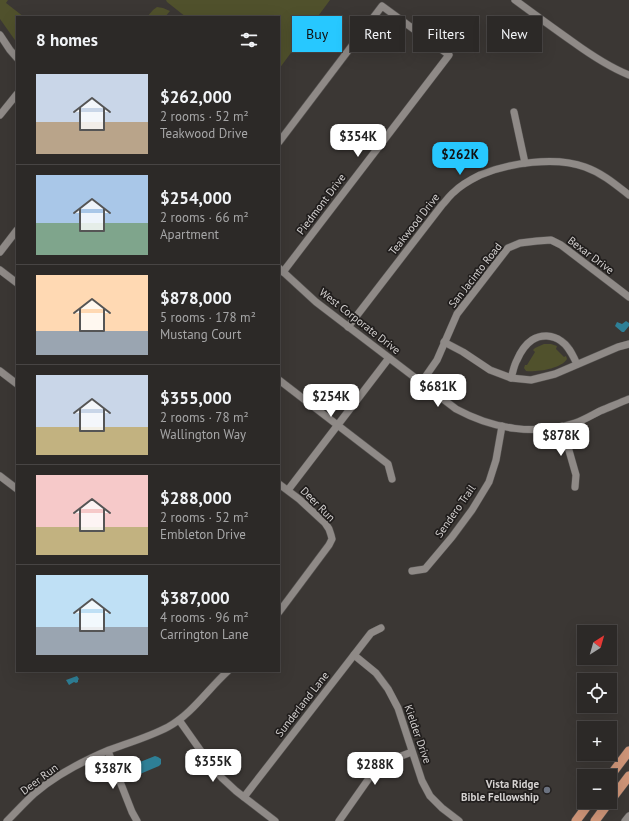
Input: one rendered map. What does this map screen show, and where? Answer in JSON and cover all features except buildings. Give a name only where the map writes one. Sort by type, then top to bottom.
[{"type":"main road","points":[[615,769],[629,751]]},
{"type":"main road","points":[[617,792],[629,776]]},
{"type":"main road","points":[[577,820],[585,809]]},
{"type":"main road","points":[[595,821],[604,809]]},
{"type":"street","points":[[515,0],[548,25],[603,62],[618,71],[629,75]]},
{"type":"street","name":"Piedmont Drive","points":[[280,141],[382,6],[449,55],[281,270]]},
{"type":"street","points":[[0,35],[16,57]]},
{"type":"street","points":[[0,115],[3,106],[16,95]]},
{"type":"street","points":[[514,112],[524,163]]},
{"type":"street","name":"Teakwood Drive","points":[[348,327],[454,191],[479,176],[498,169],[524,163],[569,163],[585,167],[602,175],[629,195]]},
{"type":"street","points":[[0,252],[16,231]]},
{"type":"street","name":"Bexar Drive","points":[[536,241],[551,240],[561,245],[629,297]]},
{"type":"street","name":"San Jacinto Road","points":[[421,383],[437,360],[457,314],[508,248],[520,243],[536,241]]},
{"type":"street","points":[[0,270],[16,282]]},
{"type":"street","name":"West Corporate Drive","points":[[281,270],[316,302],[421,383],[456,409],[484,422],[523,429],[542,429],[562,426],[576,422],[629,399]]},
{"type":"street","points":[[511,378],[517,360],[525,347],[532,340],[541,336],[551,336],[562,341],[571,352],[577,364]]},
{"type":"street","points":[[444,342],[464,352],[490,370],[511,378],[531,380],[555,374],[618,347],[629,344]]},
{"type":"street","name":"Deer Run","points":[[280,611],[332,539],[329,529],[324,523],[288,490],[388,358]]},
{"type":"street","points":[[0,371],[16,383]]},
{"type":"street","points":[[280,381],[388,464],[392,479]]},
{"type":"street","name":"Sendero Trail","points":[[412,571],[425,568],[452,537],[472,510],[489,482],[496,460],[502,426]]},
{"type":"street","points":[[562,426],[576,475],[575,487]]},
{"type":"street","points":[[0,476],[16,488]]},
{"type":"street","points":[[280,485],[288,490]]},
{"type":"street","name":"Sunderland Lane","points":[[244,797],[371,633],[381,628]]},
{"type":"street","name":"Kielder Drive","points":[[354,655],[376,673],[388,689],[398,708],[422,781],[430,796],[455,820]]},
{"type":"street","name":"Deer Run","points":[[7,821],[49,782],[84,761],[149,736],[179,720],[195,706],[227,672]]},
{"type":"street","points":[[179,720],[222,778],[275,821]]},
{"type":"street","points":[[108,751],[137,821]]},
{"type":"street","points":[[339,821],[372,774],[378,768],[387,762],[412,752]]},
{"type":"street","points":[[625,821],[629,816]]},
{"type":"green space","points":[[0,0],[8,0],[6,3],[23,16],[16,16],[16,42],[0,19]]},
{"type":"green space","points":[[166,0],[330,0],[318,16],[292,16],[292,51],[280,68],[280,16],[185,16]]},
{"type":"green space","points":[[157,7],[170,11],[166,16],[148,16]]},
{"type":"green space","points":[[544,344],[557,346],[556,349],[564,357],[566,356],[567,359],[560,365],[554,367],[536,371],[526,371],[524,368],[525,365],[527,365],[535,352],[533,350]]},
{"type":"water","points":[[626,321],[629,323],[629,326],[624,332],[615,326],[617,322],[622,324]]},
{"type":"water","points":[[77,676],[79,679],[78,682],[74,682],[69,685],[66,680]]},
{"type":"water","points":[[155,756],[161,759],[161,764],[140,774],[137,770],[140,762]]},
{"type":"place","name":"Vista Ridge Bible Fellowship","points":[[547,790]]}]
